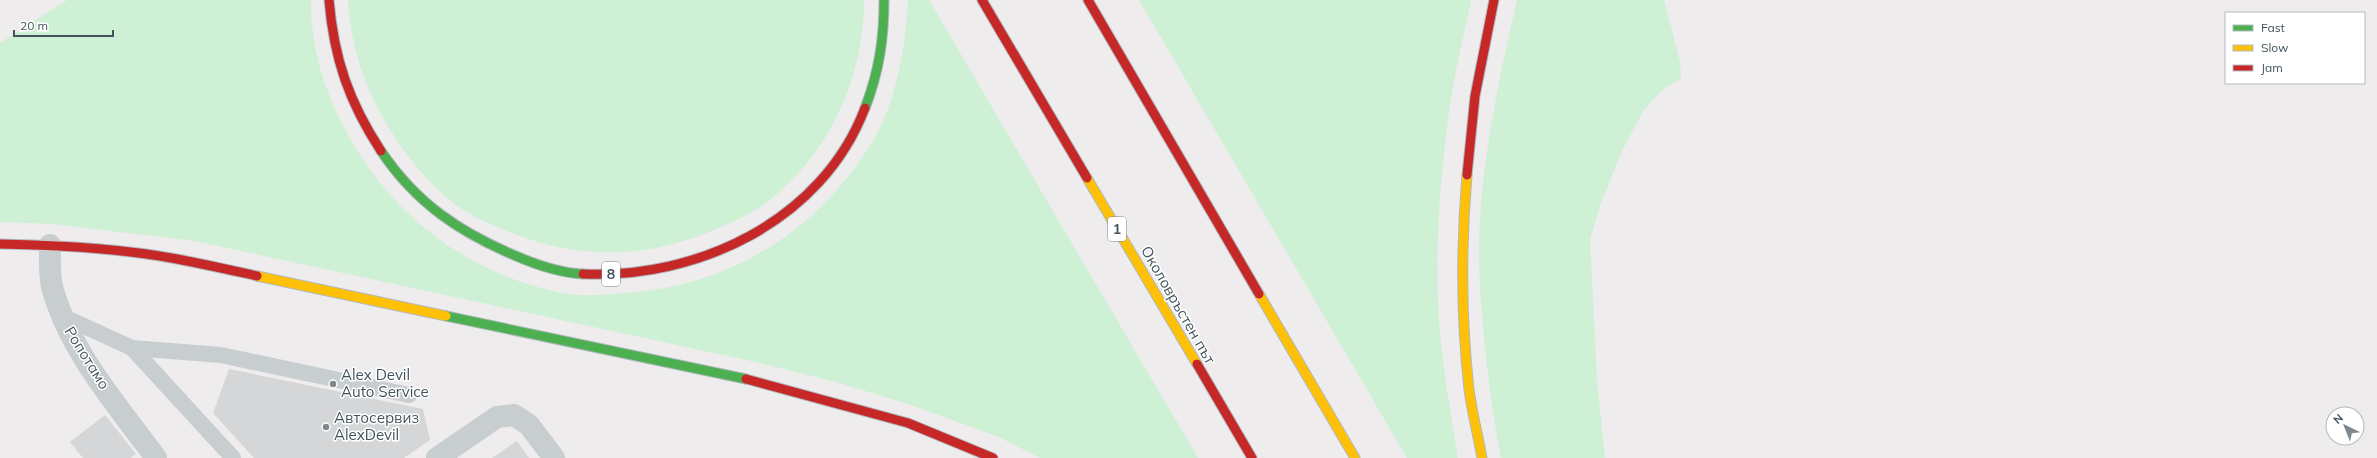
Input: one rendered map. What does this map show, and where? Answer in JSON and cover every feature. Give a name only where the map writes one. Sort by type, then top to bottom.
[{"type":"highway","name":"8","points":[[329,0],[332,28],[340,70],[356,107],[386,156],[420,197],[452,225],[489,245],[531,262],[569,273],[612,274],[664,268],[707,256],[770,226],[813,190],[850,142],[870,98],[880,60],[885,13],[884,0]]},
{"type":"highway","name":"Околовръстен път","points":[[982,0],[1252,458]]},
{"type":"highway","points":[[1088,0],[1355,458]]},
{"type":"highway","points":[[1482,458],[1470,391],[1463,299],[1463,221],[1470,128],[1483,49],[1494,0]]},
{"type":"highway","points":[[0,244],[50,245],[112,249],[176,259],[759,382],[832,401],[921,428],[982,455]]},
{"type":"street","name":"Ропотамо","points":[[50,245],[52,286],[62,316],[81,354],[156,458]]},
{"type":"street","points":[[437,458],[497,417],[514,415],[529,425],[554,458]]},
{"type":"lane","points":[[62,316],[132,348],[221,354],[409,395]]},
{"type":"lane","points":[[132,348],[233,458]]},
{"type":"green space","points":[[67,0],[311,0],[314,39],[323,78],[330,97],[357,150],[375,176],[395,200],[418,222],[442,241],[468,258],[496,272],[557,292],[574,295],[592,295],[626,293],[665,288],[701,279],[736,265],[769,248],[799,226],[827,200],[852,171],[874,139],[895,89],[905,36],[908,0],[929,0],[1198,458],[1040,458],[999,437],[908,404],[836,382],[760,363],[195,241],[52,224],[0,222],[0,43]]},
{"type":"green space","points":[[348,0],[864,0],[858,56],[840,110],[827,134],[811,158],[793,179],[761,206],[723,226],[696,237],[669,245],[642,250],[615,252],[560,248],[533,240],[475,217],[455,204],[436,188],[427,179],[396,139],[369,90],[357,55]]},
{"type":"green space","points":[[1139,0],[1471,0],[1450,104],[1442,172],[1438,226],[1437,280],[1440,333],[1458,458],[1407,458]]},
{"type":"green space","points":[[1517,0],[1664,0],[1680,62],[1681,78],[1660,92],[1643,111],[1622,151],[1601,203],[1590,239],[1597,380],[1605,458],[1501,458],[1491,394],[1480,287],[1480,216],[1488,143],[1494,106]]},
{"type":"building","name":"Автосервиз AlexDevil","points":[[229,369],[423,409],[430,440],[404,458],[254,458],[213,413]]},
{"type":"building","points":[[105,415],[136,454],[131,458],[83,458],[70,442]]},
{"type":"building","points":[[517,441],[529,458],[492,458]]},
{"type":"traffic: fast","points":[[865,108],[874,81],[880,55],[884,0]]},
{"type":"traffic: fast","points":[[381,151],[409,186],[424,201],[457,226],[495,247],[516,256],[548,268],[583,274]]},
{"type":"traffic: fast","points":[[446,316],[746,379]]},
{"type":"traffic: slow","points":[[1467,175],[1463,255],[1464,336],[1470,398],[1482,458]]},
{"type":"traffic: slow","points":[[1087,178],[1197,364]]},
{"type":"traffic: slow","points":[[257,276],[446,316]]},
{"type":"traffic: slow","points":[[1259,294],[1355,458]]},
{"type":"traffic: jam","points":[[329,0],[335,42],[345,79],[360,115],[381,151]]},
{"type":"traffic: jam","points":[[982,0],[1087,178]]},
{"type":"traffic: jam","points":[[1088,0],[1259,294]]},
{"type":"traffic: jam","points":[[1467,175],[1475,96],[1494,0]]},
{"type":"traffic: jam","points":[[583,274],[626,273],[670,266],[711,253],[751,235],[787,212],[819,182],[845,148],[865,108]]},
{"type":"traffic: jam","points":[[0,244],[67,246],[133,252],[187,261],[257,276]]},
{"type":"traffic: jam","points":[[1197,364],[1252,458]]},
{"type":"traffic: jam","points":[[746,379],[908,423],[993,458]]},
{"type":"place","name":"Alex Devil Auto Service","points":[[333,384]]},
{"type":"place","name":"Автосервиз AlexDevil","points":[[326,427]]}]
